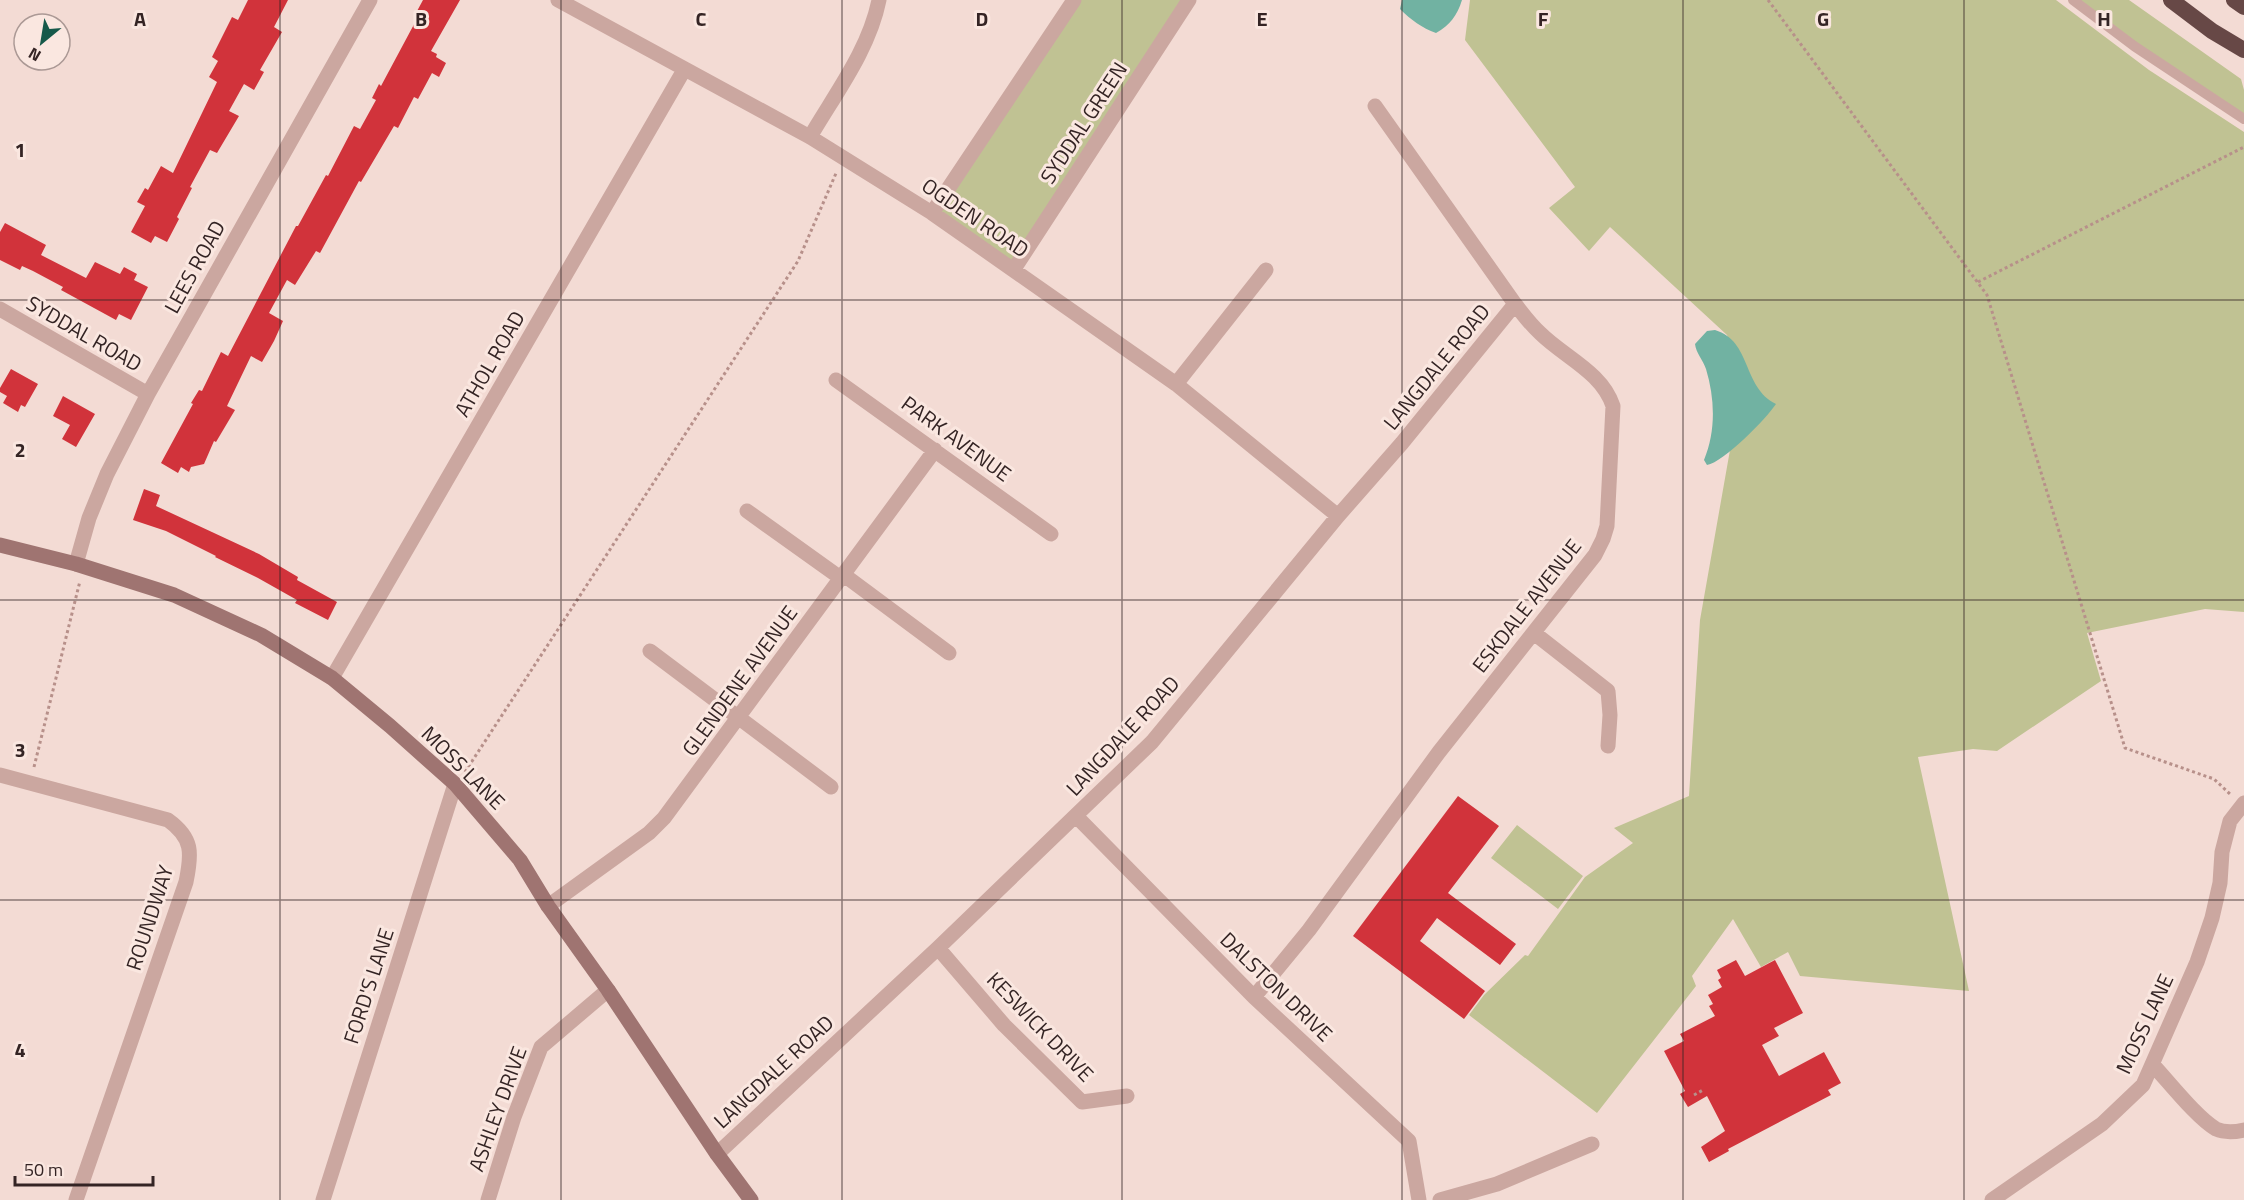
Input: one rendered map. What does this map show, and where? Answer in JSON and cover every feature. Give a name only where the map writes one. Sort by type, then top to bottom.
[{"type":"highway","points":[[2171,0],[2212,31],[2244,50]]},
{"type":"highway","points":[[2234,0],[2244,7]]},
{"type":"main road","name":"MOSS LANE","points":[[0,545],[79,565],[174,595],[261,635],[332,678],[455,785],[520,860],[548,906],[609,990],[717,1154],[751,1200]]},
{"type":"street","name":"LEES ROAD","points":[[79,565],[89,518],[106,474],[148,394],[370,0]]},
{"type":"street","name":"OGDEN ROAD","points":[[558,0],[810,137],[932,213],[1176,384],[1338,516]]},
{"type":"street","points":[[810,137],[867,40],[876,18],[879,0]]},
{"type":"street","points":[[932,213],[1074,0]]},
{"type":"street","name":"SYDDAL GREEN","points":[[1014,269],[1189,0]]},
{"type":"street","name":"ATHOL ROAD","points":[[332,678],[684,70]]},
{"type":"street","name":"ESKDALE AVENUE","points":[[1254,997],[1310,930],[1439,752],[1595,555],[1607,526],[1613,406],[1605,389],[1540,334],[1515,304],[1375,106]]},
{"type":"street","points":[[1176,384],[1266,270]]},
{"type":"street","name":"LANGDALE ROAD","points":[[717,1154],[938,948],[1152,742],[1515,304]]},
{"type":"street","name":"SYDDAL ROAD","points":[[0,309],[148,394]]},
{"type":"street","name":"PARK AVENUE","points":[[836,380],[1051,534]]},
{"type":"street","name":"GLENDENE AVENUE","points":[[548,906],[650,833],[738,719],[935,450]]},
{"type":"street","points":[[747,511],[949,654]]},
{"type":"street","points":[[1534,633],[1608,691],[1610,715],[1608,746]]},
{"type":"street","points":[[650,651],[831,788]]},
{"type":"street","name":"ROUNDWAY","points":[[0,775],[168,820],[180,828],[188,841],[190,859],[186,882],[76,1200]]},
{"type":"street","name":"FORD'S LANE","points":[[322,1200],[455,785]]},
{"type":"street","name":"MOSS LANE","points":[[1992,1200],[2102,1124],[2143,1085],[2197,962],[2212,918],[2220,883],[2222,852],[2230,821],[2243,804]]},
{"type":"street","name":"DALSTON DRIVE","points":[[1076,816],[1254,997],[1409,1141],[1419,1200]]},
{"type":"street","name":"KESWICK DRIVE","points":[[938,948],[1004,1025],[1082,1102],[1127,1096]]},
{"type":"street","name":"ASHLEY DRIVE","points":[[488,1200],[514,1117],[541,1047],[609,990]]},
{"type":"street","points":[[2153,1065],[2215,1128],[2224,1131],[2244,1130]]},
{"type":"street","points":[[1440,1200],[1497,1184],[1592,1144]]},
{"type":"lane","points":[[2073,0],[2134,46],[2244,119]]},
{"type":"path","points":[[1768,0],[1987,295],[2125,748],[2214,779],[2243,804]]},
{"type":"path","points":[[1978,282],[2244,147]]},
{"type":"path","points":[[455,785],[798,261],[843,158]]},
{"type":"path","points":[[30,783],[79,565]]},
{"type":"path","points":[[1694,1095],[1703,1090]]},
{"type":"green space","points":[[1074,0],[1189,0],[1014,269],[932,213]]},
{"type":"green space","points":[[1470,0],[2056,0],[2149,70],[2244,132],[2244,612],[2205,609],[2087,633],[2101,681],[1997,751],[1973,749],[1918,757],[1969,991],[1800,976],[1788,952],[1761,967],[1733,919],[1692,976],[1696,986],[1597,1113],[1469,1015],[1484,995],[1525,955],[1528,956],[1585,877],[1633,843],[1614,828],[1689,796],[1700,620],[1742,382],[1727,335],[1610,227],[1589,251],[1549,208],[1575,187],[1465,40]]},
{"type":"green space","points":[[2073,0],[2129,0],[2241,79],[2244,90],[2244,119]]},
{"type":"green space","points":[[1517,825],[1583,876],[1558,909],[1491,858]]},
{"type":"water","points":[[1402,0],[1462,0],[1452,20],[1436,33],[1408,17],[1400,9]]},
{"type":"water","points":[[1715,330],[1727,336],[1735,344],[1757,387],[1776,404],[1734,448],[1707,465],[1704,460],[1711,438],[1713,415],[1711,392],[1706,369],[1695,344],[1707,331]]},
{"type":"building","points":[[248,0],[288,0],[274,27],[282,32],[260,70],[264,72],[254,90],[244,84],[229,111],[239,116],[217,153],[210,150],[190,187],[192,188],[167,242],[155,236],[151,243],[131,232],[145,206],[137,202],[145,188],[148,190],[161,166],[173,173],[217,82],[209,77],[218,61],[212,57],[232,17],[238,20]]},
{"type":"building","points":[[423,0],[460,0],[431,51],[446,63],[439,77],[432,73],[418,99],[414,97],[398,128],[394,126],[361,182],[359,181],[320,253],[316,251],[295,285],[287,280],[269,313],[283,321],[274,341],[262,362],[251,356],[227,406],[235,410],[216,442],[214,441],[204,464],[191,467],[189,472],[181,467],[178,473],[161,463],[193,404],[191,403],[199,390],[202,391],[221,352],[228,356],[296,226],[326,175],[328,176],[354,126],[360,129],[376,100],[372,98],[379,84],[381,86],[419,15],[416,13]]},
{"type":"building","points":[[5,223],[46,245],[41,255],[86,278],[95,262],[120,274],[124,267],[137,274],[134,280],[148,287],[131,320],[119,314],[116,320],[61,290],[63,287],[33,271],[22,266],[20,270],[0,260],[0,232]]},
{"type":"building","points":[[11,369],[38,384],[25,407],[21,405],[18,412],[3,403],[7,396],[0,392]]},
{"type":"building","points":[[63,396],[95,414],[76,447],[62,439],[70,425],[53,416]]},
{"type":"building","points":[[144,489],[160,495],[156,506],[259,554],[298,577],[297,580],[337,602],[328,620],[295,603],[297,600],[216,556],[166,531],[133,520]]},
{"type":"building","points":[[1458,796],[1499,826],[1448,893],[1516,944],[1500,965],[1437,918],[1420,941],[1485,991],[1464,1019],[1353,936]]},
{"type":"building","points":[[1736,960],[1745,976],[1775,960],[1803,1013],[1774,1028],[1779,1036],[1762,1045],[1779,1076],[1824,1052],[1841,1083],[1828,1090],[1831,1095],[1728,1149],[1729,1151],[1709,1162],[1701,1147],[1725,1131],[1707,1096],[1688,1107],[1680,1094],[1685,1091],[1664,1051],[1684,1041],[1680,1034],[1715,1016],[1709,1006],[1713,1004],[1708,995],[1722,987],[1718,980],[1721,978],[1717,970]]}]
